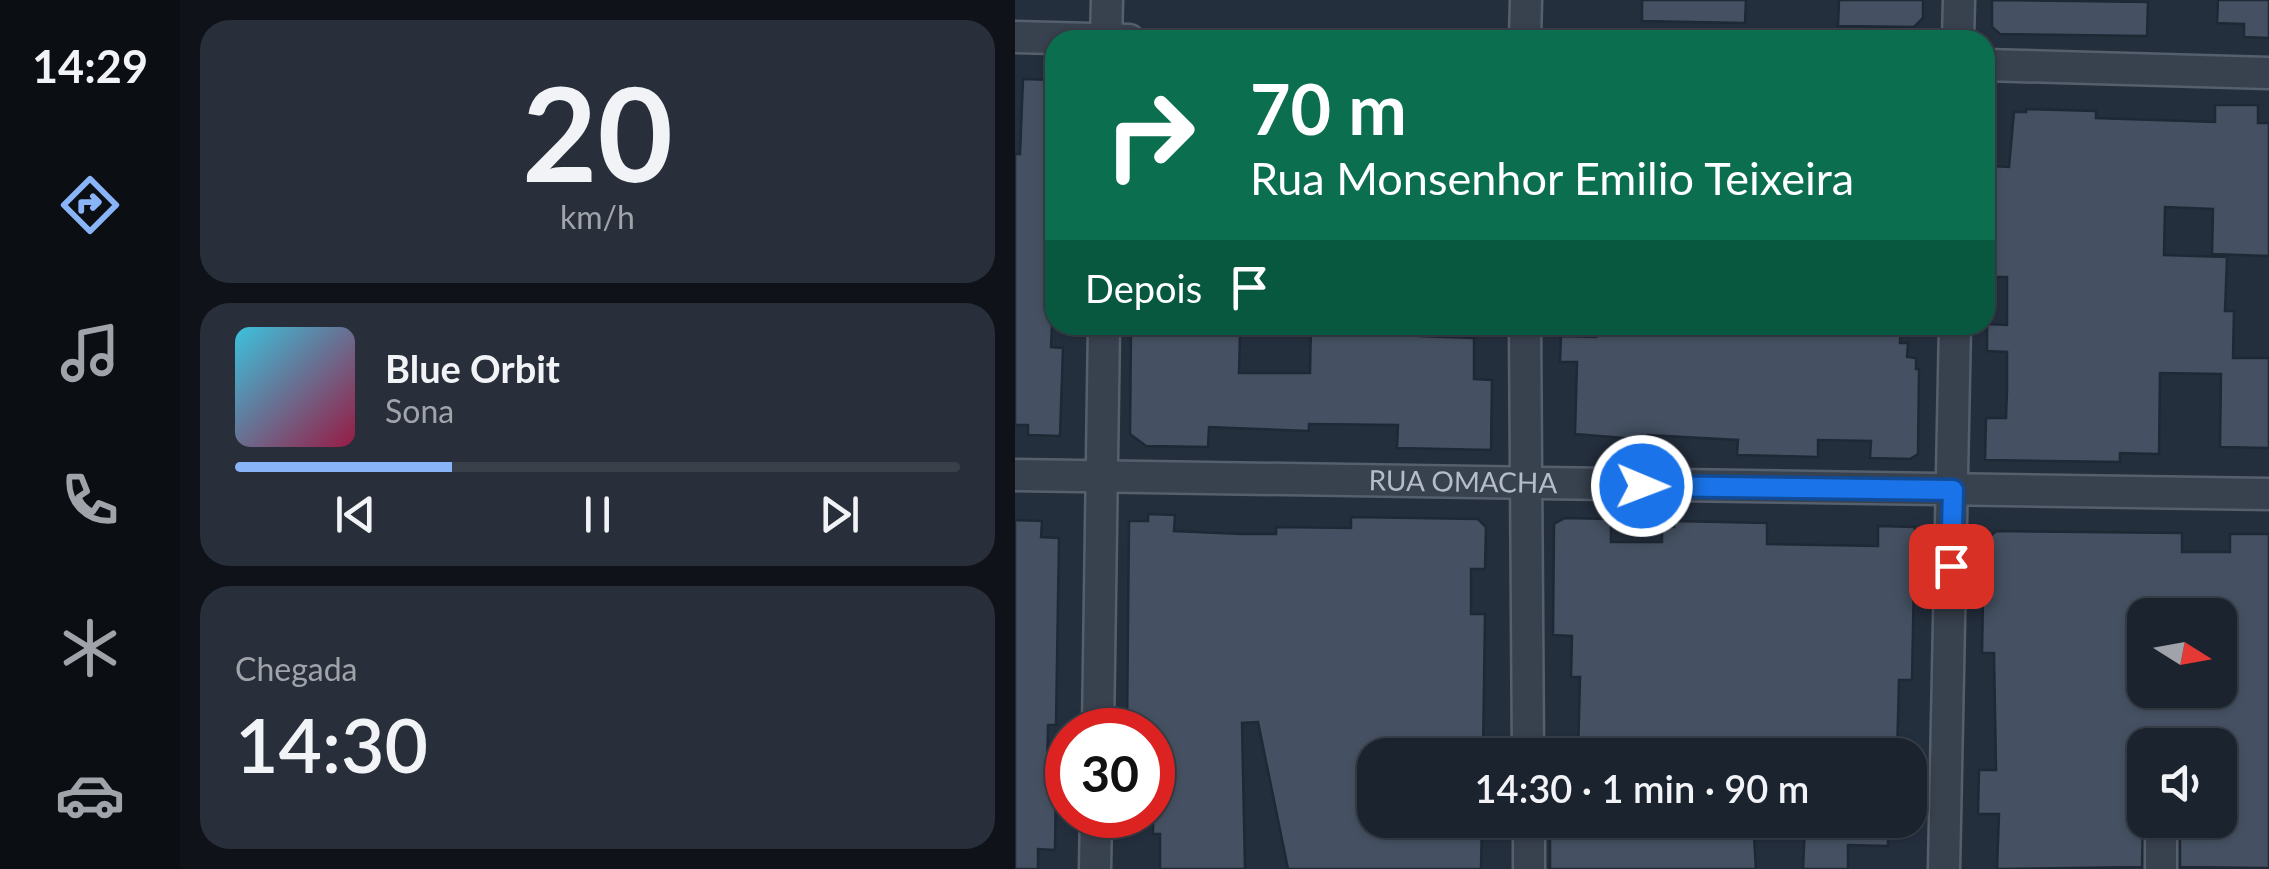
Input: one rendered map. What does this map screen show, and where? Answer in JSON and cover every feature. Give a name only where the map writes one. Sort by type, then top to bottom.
[{"type":"street","points":[[1106,30],[1107,0]]},
{"type":"street","points":[[1525,0],[1525,30]]},
{"type":"street","points":[[1959,0],[1959,30]]},
{"type":"street","points":[[1015,37],[1045,38]]},
{"type":"street","points":[[1995,65],[2269,73]]},
{"type":"street","points":[[1098,708],[1104,335]]},
{"type":"street","points":[[1525,335],[1528,738]]},
{"type":"street","points":[[1944,869],[1955,335]]},
{"type":"street","name":"RUA OMACHA","points":[[1015,476],[2269,494]]},
{"type":"street","points":[[1095,869],[1096,838]]},
{"type":"street","points":[[1529,838],[1529,869]]},
{"type":"street","points":[[2161,838],[2161,869]]},
{"type":"building","points":[[1642,0],[1746,0],[1745,23],[1642,21]]},
{"type":"building","points":[[1839,0],[1923,0],[1923,18],[1914,27],[1838,26]]},
{"type":"building","points":[[1992,0],[2148,2],[2147,36],[2000,34],[1992,27]]},
{"type":"building","points":[[2218,0],[2269,0],[2269,38],[2244,37],[2244,24],[2217,23]]},
{"type":"building","points":[[1023,79],[1045,80],[1045,335],[1052,335],[1051,347],[1063,348],[1060,436],[1028,435],[1028,425],[1015,425],[1015,154],[1020,154]]},
{"type":"building","points":[[2215,105],[2258,105],[2258,123],[2269,123],[2269,256],[2212,254],[2213,209],[2165,207],[2164,255],[2227,257],[2225,311],[2234,311],[2233,358],[2269,358],[2269,448],[2220,447],[2221,374],[2160,373],[2159,454],[2120,453],[2120,462],[1985,460],[1986,418],[2006,418],[2007,352],[1987,351],[1987,335],[1995,335],[1995,324],[2007,325],[2007,277],[1995,277],[1995,166],[2009,167],[2014,112],[2096,111],[2096,118],[2215,122]]},
{"type":"building","points":[[1131,335],[1240,335],[1239,373],[1310,373],[1311,335],[1474,338],[1474,379],[1492,380],[1491,450],[1397,448],[1398,425],[1309,424],[1309,431],[1209,427],[1208,447],[1146,446],[1130,434]]},
{"type":"building","points":[[1900,335],[1900,343],[1908,343],[1907,357],[1916,358],[1919,369],[1918,454],[1910,459],[1870,458],[1871,441],[1818,440],[1818,457],[1737,455],[1738,440],[1648,435],[1648,440],[1575,434],[1577,362],[1560,362],[1561,336]]},
{"type":"building","points":[[1148,514],[1175,515],[1174,531],[1241,534],[1276,534],[1276,527],[1351,528],[1351,517],[1478,519],[1486,527],[1485,569],[1471,569],[1471,614],[1485,614],[1483,738],[1357,738],[1357,838],[1482,838],[1481,869],[1288,869],[1258,722],[1242,723],[1245,869],[1160,869],[1160,838],[1175,838],[1175,708],[1127,708],[1129,521],[1148,521]]},
{"type":"building","points":[[1565,518],[1611,519],[1611,542],[1662,542],[1662,527],[1674,527],[1674,521],[1767,523],[1767,544],[1878,546],[1878,526],[1915,527],[1912,680],[1899,680],[1897,738],[1578,738],[1580,677],[1571,677],[1572,636],[1553,635],[1554,524]]},
{"type":"building","points":[[1015,520],[1042,521],[1041,537],[1059,538],[1056,708],[1045,708],[1045,838],[1055,838],[1055,850],[1038,849],[1038,869],[1015,869]]},
{"type":"building","points":[[1996,531],[2182,533],[2182,552],[2230,552],[2230,534],[2269,534],[2269,868],[2180,867],[2180,838],[2237,838],[2237,728],[2127,728],[2127,838],[2143,838],[2142,867],[1997,869],[1999,814],[1978,814],[1979,770],[1996,770],[1994,653],[1982,653],[1984,542]]},
{"type":"building","points":[[1550,838],[1754,838],[1756,869],[1550,869]]},
{"type":"building","points":[[1804,838],[1888,838],[1888,846],[1848,845],[1848,869],[1803,869]]},
{"type":"route","points":[[1642,486],[1953,490],[1951,566]]}]
